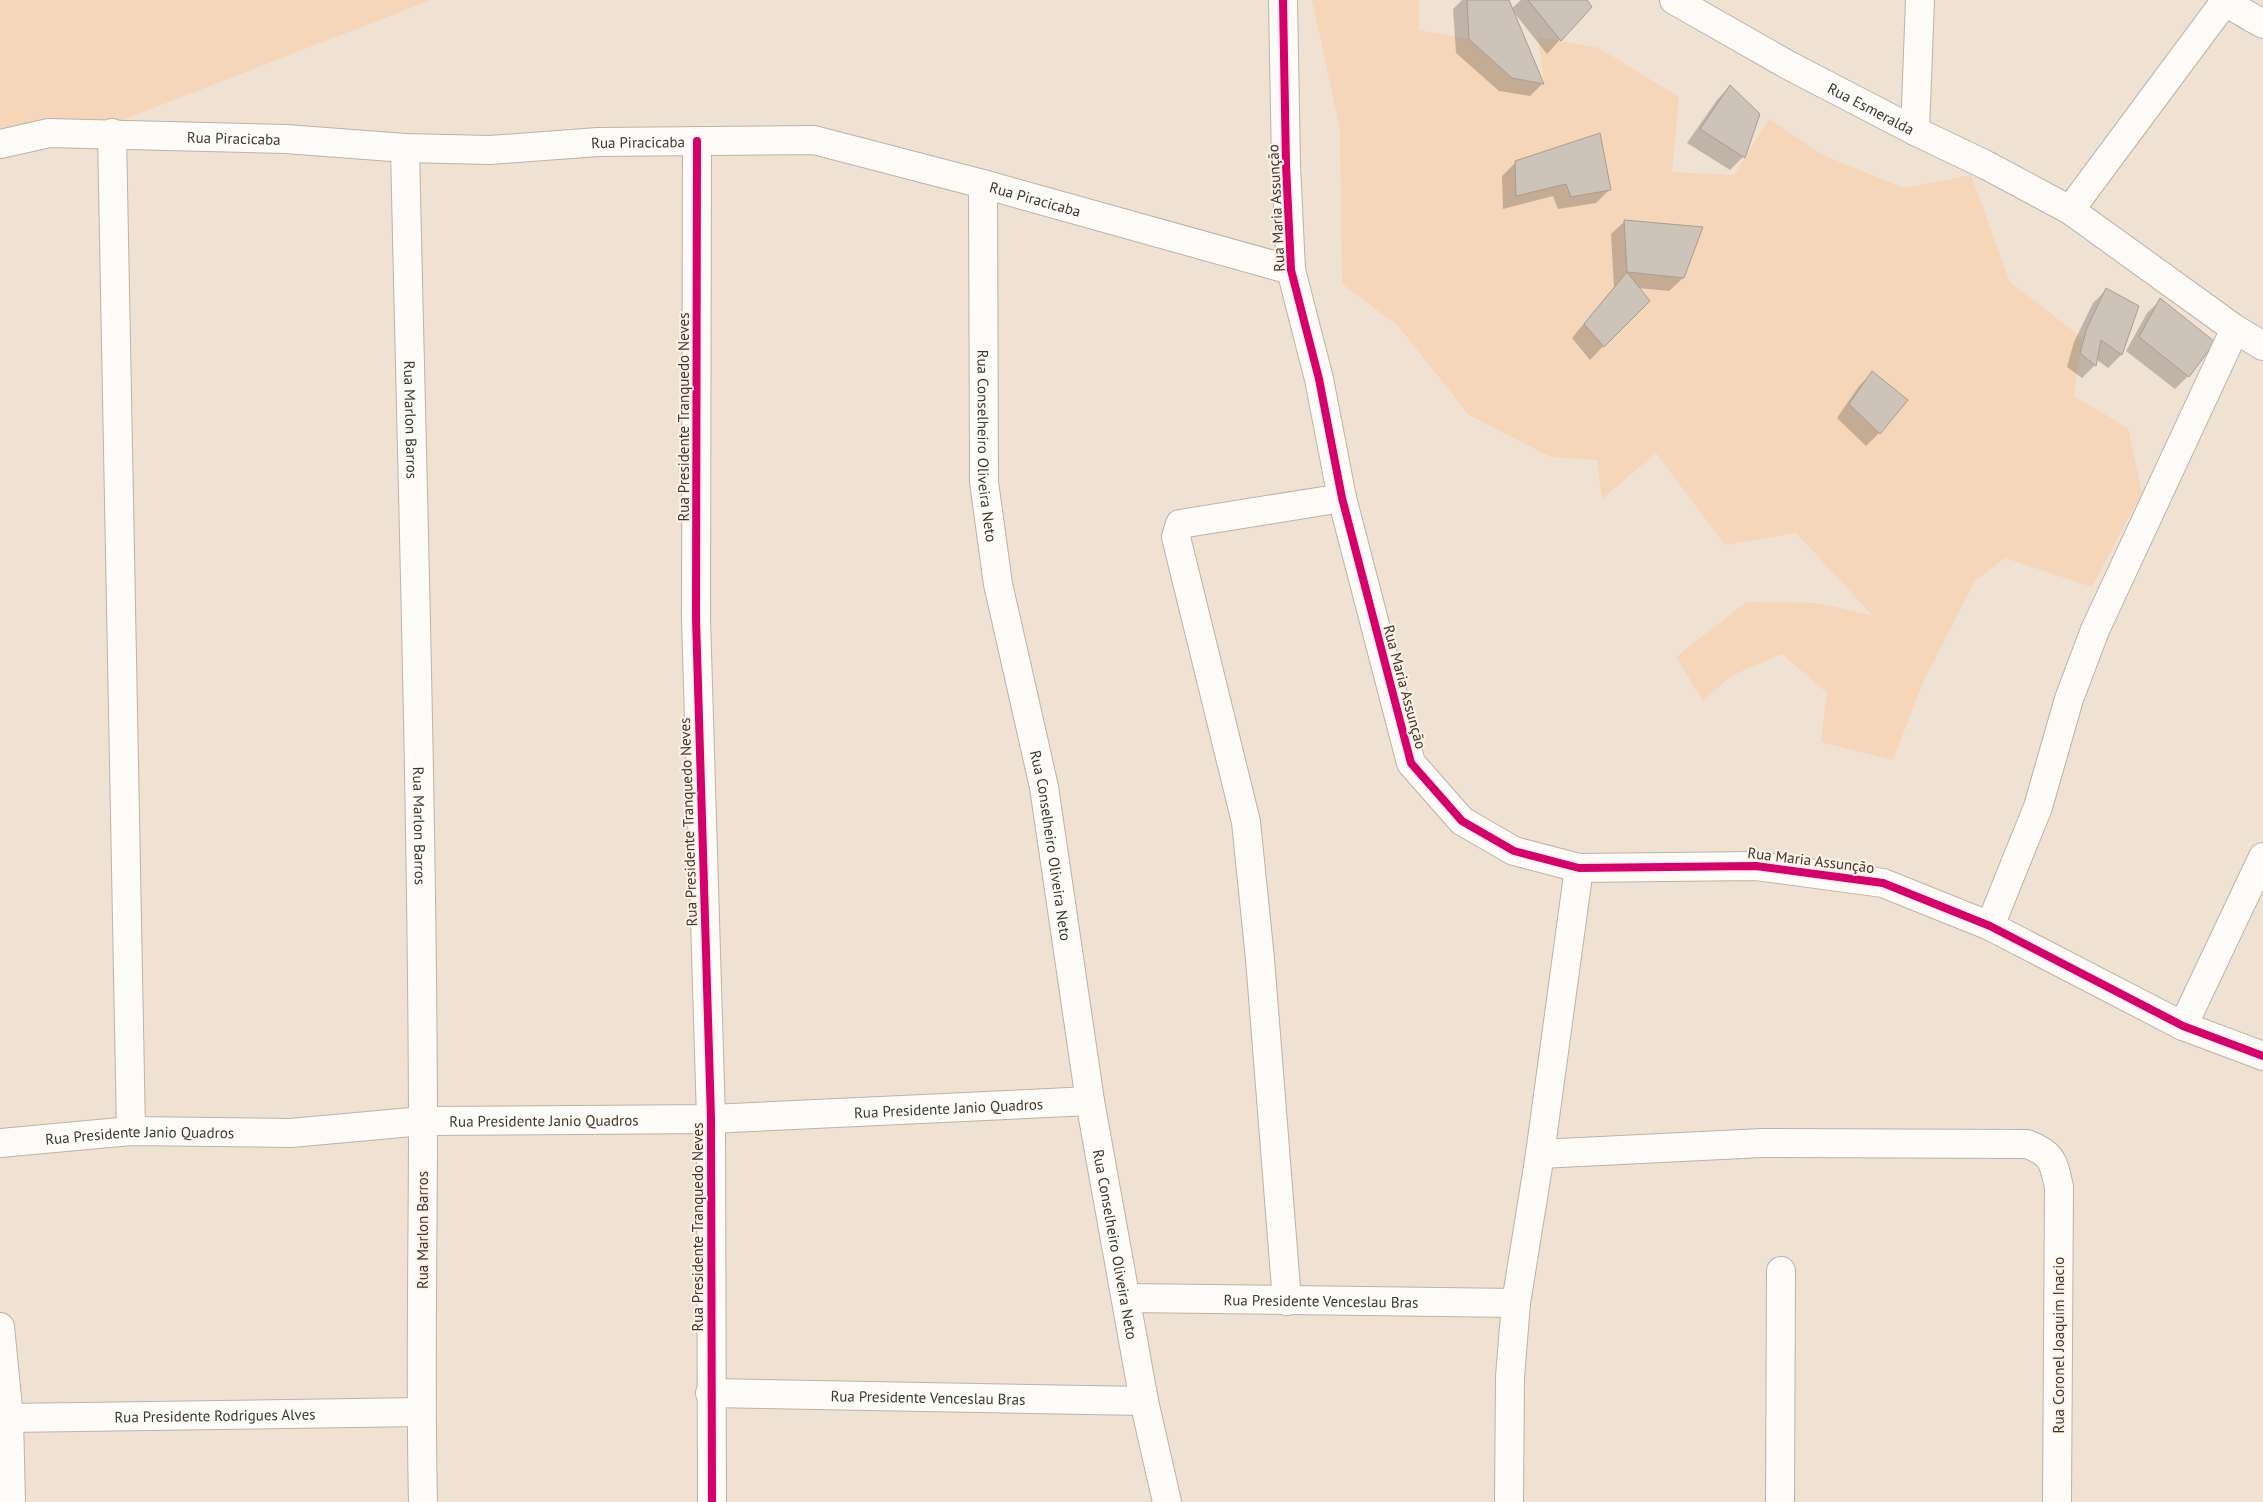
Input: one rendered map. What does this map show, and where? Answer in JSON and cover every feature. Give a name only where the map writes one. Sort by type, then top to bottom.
[{"type":"street","name":"Rua Maria Assunção","points":[[1283,0],[1286,165],[1292,270],[1320,379],[1342,498],[1411,764],[1462,820],[1514,851],[1579,868],[1756,866],[1883,883],[1990,926],[2183,1026],[2263,1056]]},
{"type":"street","name":"Rua Esmeralda","points":[[1674,0],[1788,65],[1915,131],[1986,165],[2070,210],[2235,329],[2263,346]]},
{"type":"street","points":[[1915,131],[1920,0]]},
{"type":"street","points":[[2070,210],[2225,1],[2263,24]]},
{"type":"street","name":"Rua Piracicaba","points":[[0,144],[49,133],[286,138],[405,148],[490,150],[598,142],[814,140],[983,184],[1292,270]]},
{"type":"street","points":[[112,133],[131,1131]]},
{"type":"street","name":"Rua Presidente Tranquedo Neves","points":[[697,141],[696,619],[711,1118],[710,1393],[712,1502]]},
{"type":"street","name":"Rua Marlon Barros","points":[[405,148],[415,585],[423,1121],[421,1412],[423,1502]]},
{"type":"street","name":"Rua Conselheiro Oliveira Neto","points":[[983,184],[984,482],[998,584],[1044,787],[1090,1101],[1127,1298],[1144,1401],[1167,1502]]},
{"type":"street","points":[[1990,926],[2038,807],[2069,699],[2095,630],[2235,329]]},
{"type":"street","points":[[1287,1301],[1260,959],[1246,822],[1176,537],[1180,524],[1342,498]]},
{"type":"street","points":[[2183,1026],[2263,856]]},
{"type":"street","points":[[1509,1502],[1510,1377],[1516,1303],[1540,1154],[1579,868]]},
{"type":"street","name":"Rua Presidente Janio Quadros","points":[[0,1143],[131,1131],[291,1133],[423,1121],[711,1118],[1090,1101]]},
{"type":"street","name":"Rua Coronel Joaquim Inacio","points":[[1540,1154],[1762,1143],[2027,1144],[2043,1150],[2053,1160],[2059,1187],[2058,1502]]},
{"type":"street","points":[[1780,1502],[1781,1271]]},
{"type":"street","name":"Rua Presidente Venceslau Bras","points":[[1127,1298],[1516,1303]]},
{"type":"street","points":[[0,1327],[9,1418],[7,1501]]},
{"type":"street","name":"Rua Presidente Venceslau Bras","points":[[710,1393],[1144,1401]]},
{"type":"street","name":"Rua Presidente Rodrigues Alves","points":[[9,1418],[421,1412]]},
{"type":"shaded area","points":[[0,0],[431,0],[89,133],[0,148]]},
{"type":"shaded area","points":[[1312,0],[1419,0],[1419,30],[1469,39],[1512,78],[1544,84],[1538,37],[1599,48],[1679,97],[1672,172],[1734,175],[1769,119],[1823,155],[1904,188],[1971,175],[2010,282],[2082,338],[2074,396],[2128,428],[2142,492],[2092,587],[2005,558],[1974,582],[1923,683],[1893,760],[1821,742],[1827,693],[1782,654],[1731,676],[1703,701],[1676,657],[1746,602],[1818,603],[1873,616],[1796,533],[1725,545],[1656,453],[1602,499],[1597,460],[1551,457],[1469,415],[1398,326],[1342,284],[1340,130]]},
{"type":"building","points":[[1467,0],[1509,0],[1544,84],[1512,78],[1469,39]]},
{"type":"building","points":[[1528,0],[1587,0],[1592,7],[1561,41]]},
{"type":"building","points":[[1730,85],[1760,114],[1745,158],[1700,129]]},
{"type":"building","points":[[1600,133],[1611,190],[1571,197],[1566,184],[1516,196],[1515,161]]},
{"type":"building","points":[[1624,220],[1703,227],[1684,278],[1627,272]]},
{"type":"building","points":[[1627,272],[1650,301],[1604,347],[1584,324]]},
{"type":"building","points":[[2106,288],[2139,306],[2122,355],[2101,340],[2096,366],[2080,353],[2087,328]]},
{"type":"building","points":[[2160,298],[2215,342],[2189,377],[2139,337]]},
{"type":"building","points":[[1872,371],[1908,400],[1880,434],[1849,404]]},
{"type":"cycle path","points":[[1283,0],[1286,165],[1291,270],[1319,379],[1342,498],[1411,763],[1462,821],[1514,851],[1579,868],[1756,866],[1883,883],[1990,926],[2183,1026],[2263,1056]]},
{"type":"cycle path","points":[[697,141],[696,619],[711,1119],[712,1502]]}]
